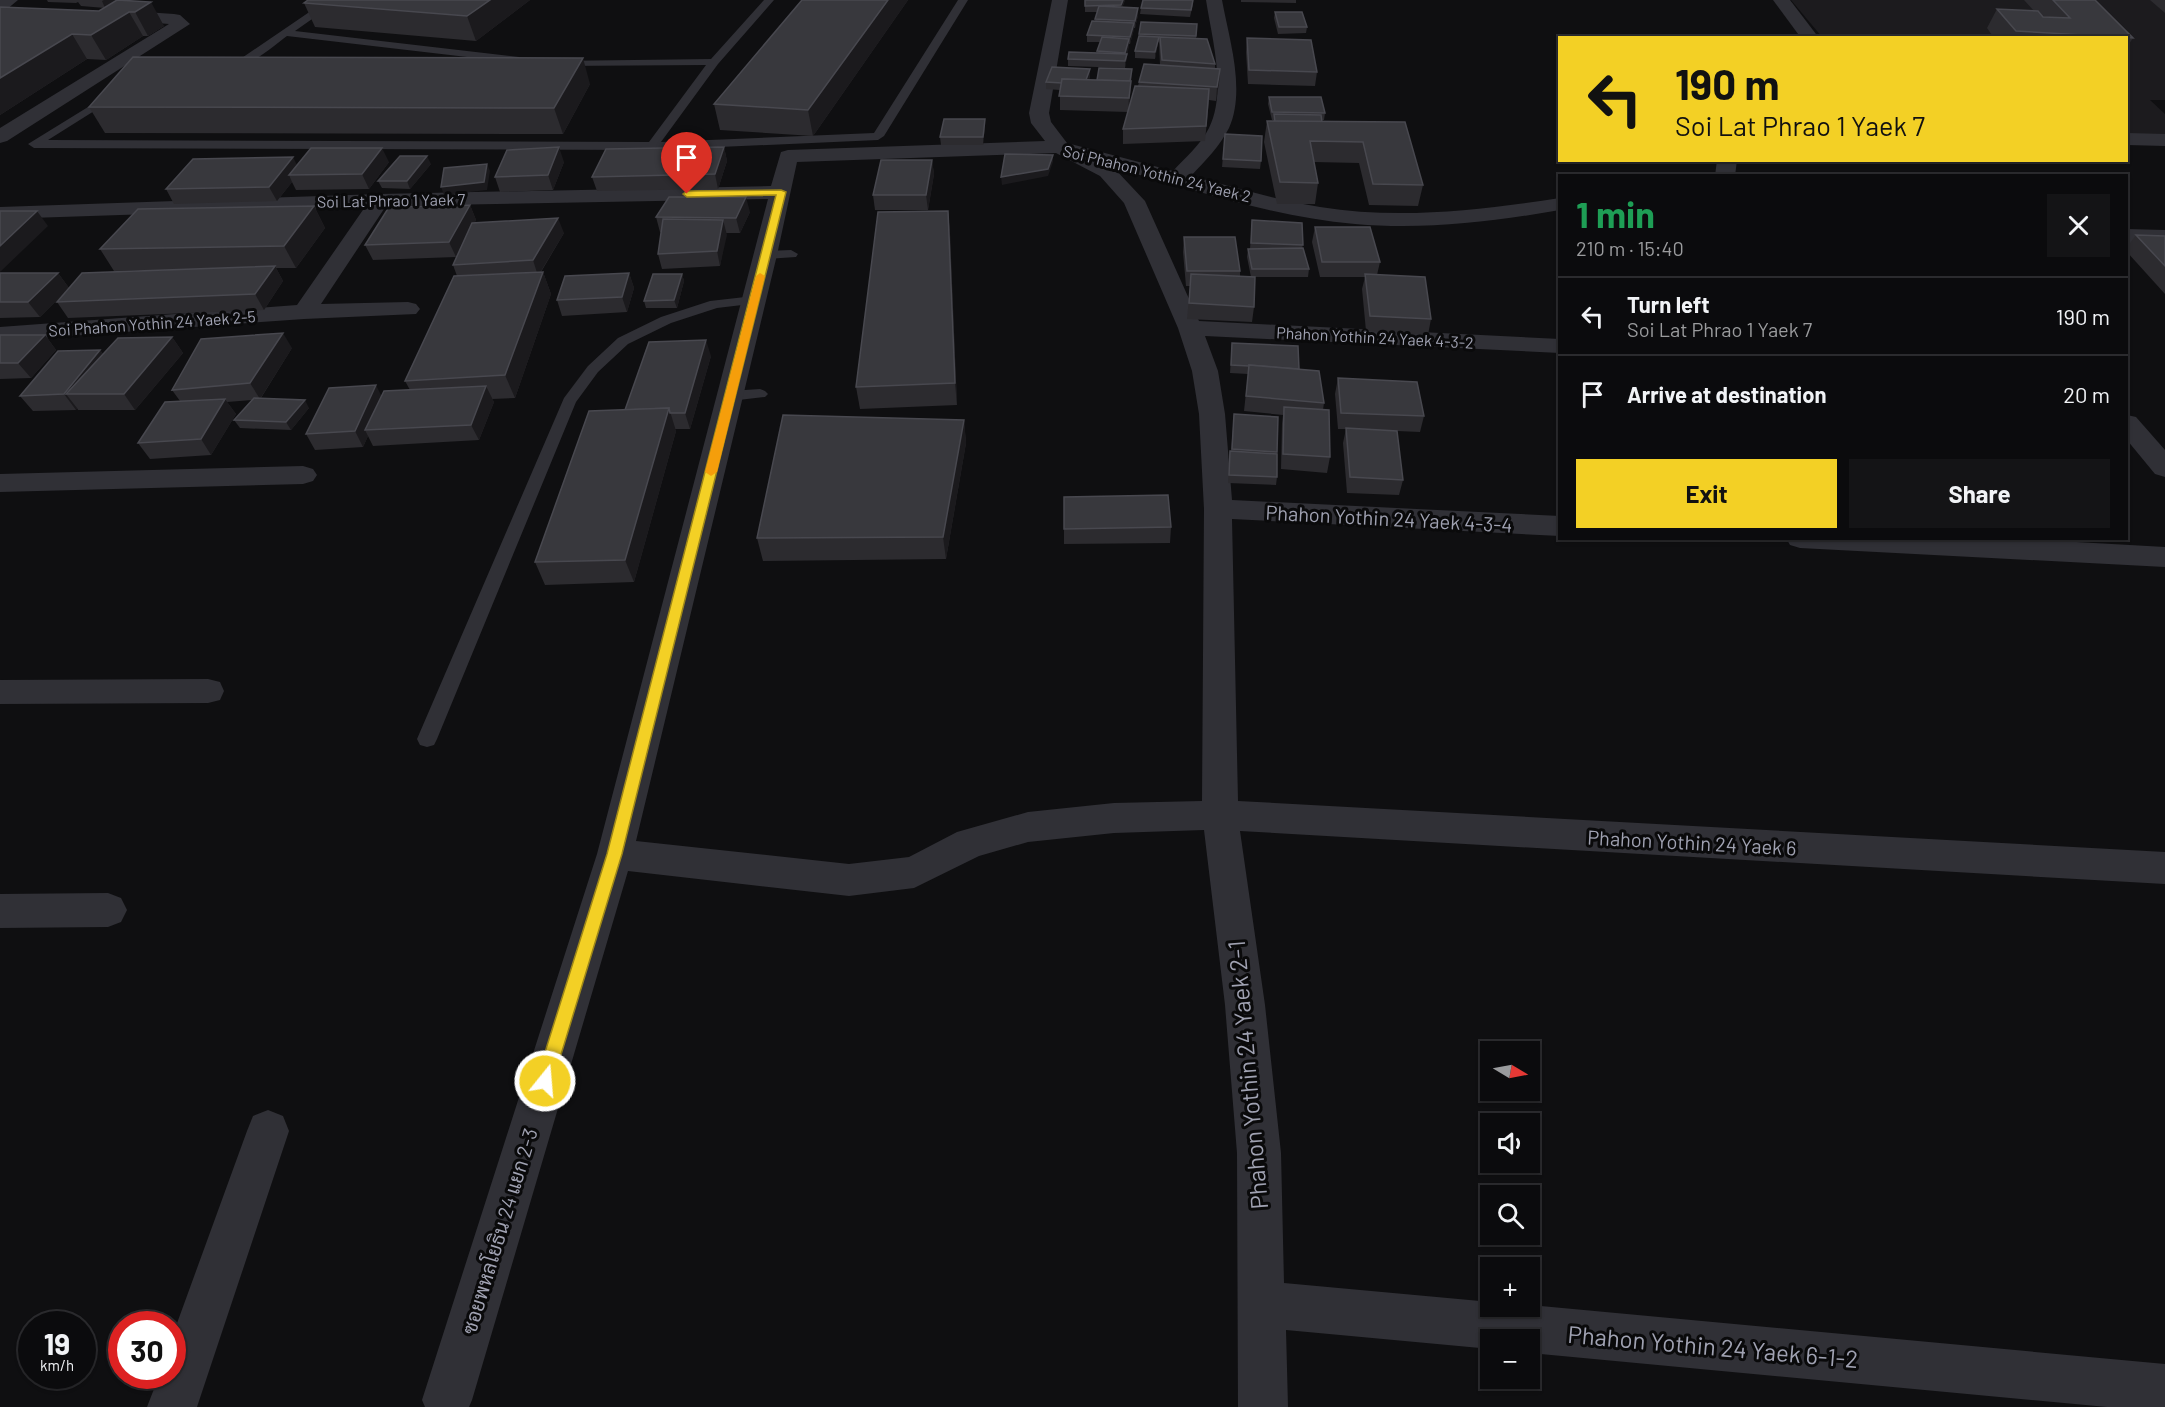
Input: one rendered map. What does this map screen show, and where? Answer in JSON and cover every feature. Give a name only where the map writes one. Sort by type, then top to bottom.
[{"type":"street","points":[[0,7],[10,0]]},
{"type":"street","points":[[1060,0],[1039,113],[1041,123],[1060,147]]},
{"type":"street","points":[[1178,178],[1212,139],[1221,125],[1226,88],[1214,0]]},
{"type":"street","points":[[1780,0],[1809,36]]},
{"type":"street","points":[[0,7],[28,9]]},
{"type":"street","points":[[0,137],[181,24],[174,19],[99,14]]},
{"type":"street","points":[[2128,139],[2165,140]]},
{"type":"street","name":"Soi Phahon Yothin 24 Yaek 2","points":[[781,192],[788,156],[1060,147],[1318,214],[1368,218],[1455,219],[1558,204]]},
{"type":"street","name":"Phahon Yothin 24 Yaek 2-1","points":[[1060,147],[1107,172],[1134,201],[1190,328],[1205,371],[1212,414],[1218,509],[1220,815],[1245,1005],[1259,1153],[1263,1407]]},
{"type":"street","name":"Soi Lat Phrao 1 Yaek 7","points":[[0,213],[380,200],[781,192]]},
{"type":"street","name":"ซอยพหลโยธิน 24 แยก 2-3","points":[[447,1400],[615,854],[745,395],[754,300],[778,255],[781,192]]},
{"type":"street","points":[[304,312],[380,200]]},
{"type":"street","points":[[2128,236],[2165,237]]},
{"type":"street","name":"Soi Phahon Yothin 24 Yaek 2-5","points":[[0,334],[304,312],[408,309]]},
{"type":"street","name":"Phahon Yothin 24 Yaek 4-3-2","points":[[1190,328],[1558,346]]},
{"type":"street","points":[[2128,424],[2165,468]]},
{"type":"street","points":[[0,483],[303,475]]},
{"type":"street","name":"Phahon Yothin 24 Yaek 4-3-4","points":[[1218,509],[1558,526]]},
{"type":"street","points":[[1838,540],[2165,557]]},
{"type":"street","points":[[0,692],[208,691]]},
{"type":"street","name":"Phahon Yothin 24 Yaek 6","points":[[615,854],[849,880],[914,872],[970,843],[1028,827],[1114,818],[1220,815],[2165,868]]},
{"type":"street","points":[[0,911],[108,910]]},
{"type":"street","points":[[172,1407],[268,1131]]},
{"type":"street","name":"Phahon Yothin 24 Yaek 6-1-2","points":[[1261,1304],[2165,1388]]},
{"type":"lane","points":[[238,65],[334,0]]},
{"type":"lane","points":[[652,146],[714,62],[769,0]]},
{"type":"lane","points":[[121,89],[34,144],[652,146],[878,136],[963,0]]},
{"type":"lane","points":[[286,33],[538,63]]},
{"type":"lane","points":[[451,64],[714,62]]},
{"type":"lane","points":[[216,65],[262,65]]},
{"type":"lane","points":[[427,739],[569,401],[593,369],[622,341],[666,320],[715,304],[754,300]]},
{"type":"shaded area","points":[[1791,0],[2165,0],[2165,100],[2150,100],[2165,114],[2165,135],[2128,135],[2128,36],[1821,36]]},
{"type":"building","points":[[117,0],[151,2],[135,12],[129,12],[91,35],[72,34],[0,78],[0,7],[99,11]]},
{"type":"building","points":[[308,0],[490,0],[467,16],[304,3]]},
{"type":"building","points":[[802,0],[888,0],[808,110],[714,104]]},
{"type":"building","points":[[1085,0],[1123,0],[1121,5],[1085,6]]},
{"type":"building","points":[[1143,0],[1193,0],[1191,10],[1141,8]]},
{"type":"building","points":[[2053,0],[2095,0],[2133,38],[2016,31],[1997,9],[2038,11],[2043,17],[2070,18]]},
{"type":"building","points":[[1099,6],[1138,8],[1135,21],[1095,19]]},
{"type":"building","points":[[1275,12],[1302,12],[1307,27],[1279,27]]},
{"type":"building","points":[[1092,21],[1134,23],[1130,37],[1087,35]]},
{"type":"building","points":[[1141,22],[1197,24],[1196,36],[1139,34]]},
{"type":"building","points":[[1139,36],[1159,37],[1155,52],[1135,51]]},
{"type":"building","points":[[1102,37],[1129,39],[1125,53],[1097,51]]},
{"type":"building","points":[[1160,37],[1207,39],[1215,64],[1162,60]]},
{"type":"building","points":[[1247,38],[1311,40],[1317,72],[1249,70]]},
{"type":"building","points":[[1069,52],[1127,54],[1125,61],[1068,59]]},
{"type":"building","points":[[133,57],[583,58],[554,108],[89,107]]},
{"type":"building","points":[[1144,64],[1220,69],[1217,87],[1139,82]]},
{"type":"building","points":[[1052,67],[1090,69],[1086,80],[1062,79],[1062,83],[1046,82]]},
{"type":"building","points":[[1099,68],[1132,69],[1130,81],[1097,80]]},
{"type":"building","points":[[1062,79],[1131,81],[1129,98],[1059,96]]},
{"type":"building","points":[[1135,86],[1209,89],[1206,126],[1123,129]]},
{"type":"building","points":[[1269,97],[1321,97],[1325,113],[1272,112]]},
{"type":"building","points":[[1274,114],[1321,115],[1322,122],[1275,122]]},
{"type":"building","points":[[944,119],[985,119],[983,137],[940,137]]},
{"type":"building","points":[[1267,121],[1405,122],[1423,185],[1373,184],[1363,142],[1310,141],[1318,183],[1280,182]]},
{"type":"building","points":[[1225,134],[1262,136],[1261,161],[1223,159]]},
{"type":"building","points":[[559,147],[548,175],[495,177],[507,150]]},
{"type":"building","points":[[724,147],[715,174],[592,177],[606,149]]},
{"type":"building","points":[[311,148],[382,148],[362,174],[289,175]]},
{"type":"building","points":[[1005,154],[1053,155],[1048,169],[1001,177]]},
{"type":"building","points":[[400,156],[427,156],[407,181],[378,181]]},
{"type":"building","points":[[293,157],[269,187],[166,189],[193,159]]},
{"type":"building","points":[[881,160],[932,160],[926,195],[873,195]]},
{"type":"building","points":[[487,164],[484,182],[441,187],[444,168]]},
{"type":"building","points":[[669,197],[746,197],[736,218],[656,217]]},
{"type":"building","points":[[470,205],[449,242],[365,245],[389,207]]},
{"type":"building","points":[[314,206],[284,246],[100,249],[138,209]]},
{"type":"building","points":[[0,211],[37,211],[0,246]]},
{"type":"building","points":[[948,211],[955,383],[856,387],[878,212]]},
{"type":"building","points":[[558,218],[533,260],[453,265],[472,223]]},
{"type":"building","points":[[663,219],[723,220],[717,251],[658,254]]},
{"type":"building","points":[[1252,220],[1302,223],[1303,245],[1251,243]]},
{"type":"building","points":[[1315,227],[1370,227],[1380,262],[1322,262]]},
{"type":"building","points":[[2136,235],[2165,236],[2165,266]]},
{"type":"building","points":[[1184,237],[1235,237],[1240,271],[1187,271]]},
{"type":"building","points":[[1303,248],[1309,269],[1252,269],[1248,249]]},
{"type":"building","points":[[275,266],[255,294],[57,302],[82,273]]},
{"type":"building","points":[[543,272],[505,375],[405,381],[454,276]]},
{"type":"building","points":[[0,273],[58,273],[28,302],[0,302]]},
{"type":"building","points":[[629,273],[622,297],[557,300],[565,276]]},
{"type":"building","points":[[653,274],[682,274],[674,300],[644,301]]},
{"type":"building","points":[[1191,274],[1255,277],[1254,307],[1189,303]]},
{"type":"building","points":[[1365,274],[1425,277],[1431,319],[1370,316]]},
{"type":"building","points":[[283,333],[250,383],[172,390],[201,339]]},
{"type":"building","points":[[0,335],[45,335],[18,363],[0,363]]},
{"type":"building","points":[[172,337],[124,394],[66,394],[118,338]]},
{"type":"building","points":[[706,340],[685,413],[670,413],[669,408],[625,410],[649,342]]},
{"type":"building","points":[[1232,343],[1298,346],[1299,369],[1231,365]]},
{"type":"building","points":[[100,350],[64,394],[20,396],[58,351]]},
{"type":"building","points":[[1249,365],[1319,371],[1324,403],[1246,396]]},
{"type":"building","points":[[1338,378],[1417,382],[1424,416],[1341,413]]},
{"type":"building","points":[[376,385],[355,431],[306,434],[329,388]]},
{"type":"building","points":[[486,386],[471,425],[365,430],[384,391]]},
{"type":"building","points":[[254,398],[305,400],[286,422],[234,420]]},
{"type":"building","points":[[225,399],[201,439],[138,443],[165,402]]},
{"type":"building","points":[[1284,407],[1329,410],[1330,457],[1283,454]]},
{"type":"building","points":[[669,408],[625,560],[535,562],[589,411]]},
{"type":"building","points":[[1234,414],[1278,417],[1277,452],[1232,449]]},
{"type":"building","points":[[783,415],[964,420],[943,537],[757,538]]},
{"type":"building","points":[[1346,428],[1397,431],[1403,480],[1350,477]]},
{"type":"building","points":[[1230,451],[1277,454],[1277,477],[1229,475]]},
{"type":"building","points":[[1168,495],[1171,527],[1064,529],[1064,497]]},
{"type":"slow traffic","points":[[711,472],[760,276]]},
{"type":"route","points":[[545,1081],[615,854],[781,192],[687,194]]}]
